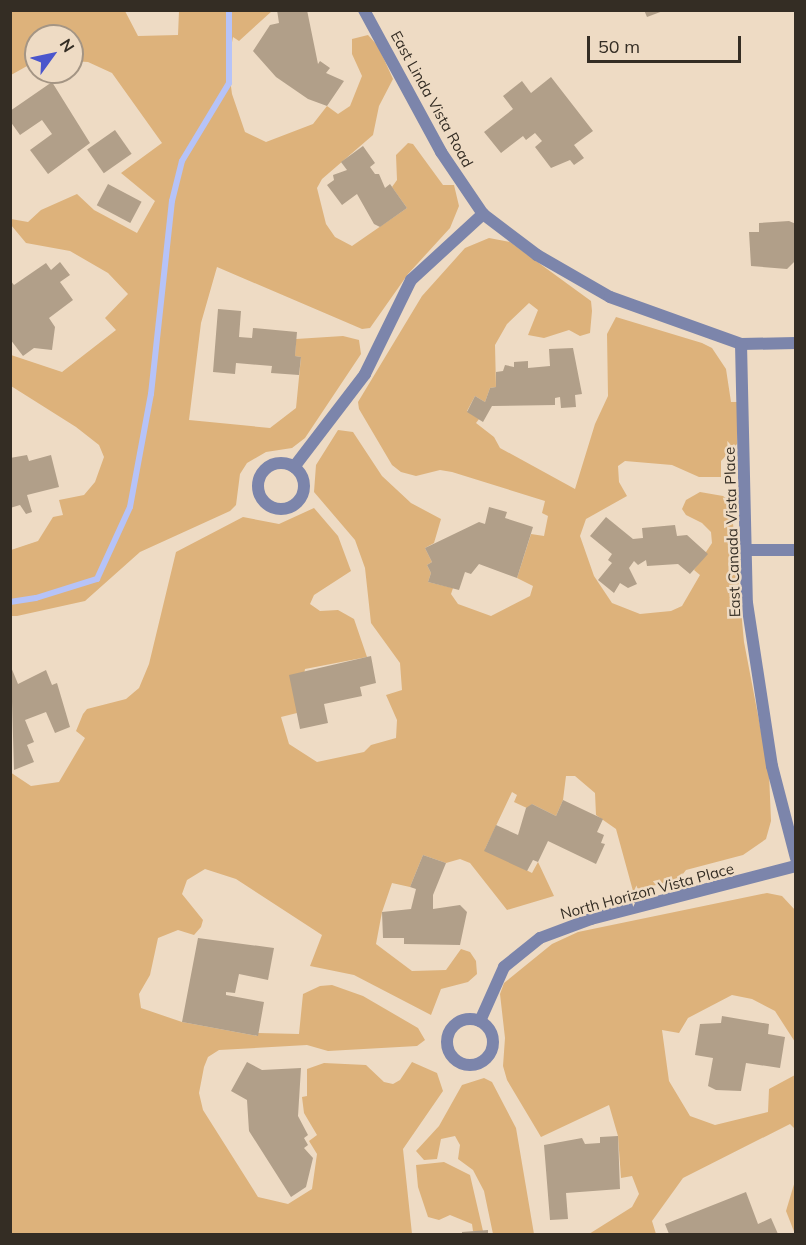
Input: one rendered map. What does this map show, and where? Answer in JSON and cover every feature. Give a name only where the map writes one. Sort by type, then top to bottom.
[{"type":"street","name":"East Linda Vista Road","points":[[364,10],[441,152],[483,214],[537,255],[610,297],[741,344],[795,343]]},
{"type":"street","points":[[294,467],[365,374],[411,279],[483,214]]},
{"type":"street","name":"East Canada Vista Place","points":[[741,344],[747,603],[772,766],[795,858]]},
{"type":"street","points":[[746,550],[795,550]]},
{"type":"street","name":"North Horizon Vista Place","points":[[480,1021],[504,967],[540,938],[591,919],[795,866]]},
{"type":"shaded area","points":[[11,11],[125,11],[138,36],[178,35],[179,11],[272,11],[239,41],[233,37],[228,64],[232,94],[245,132],[266,142],[313,124],[327,106],[338,114],[350,106],[362,76],[352,54],[352,39],[368,35],[378,46],[393,79],[379,106],[373,135],[322,179],[317,188],[326,224],[335,237],[352,246],[407,208],[392,187],[397,180],[396,155],[408,143],[413,144],[443,185],[454,185],[459,206],[450,228],[408,274],[370,328],[362,329],[217,267],[201,323],[189,420],[270,428],[296,408],[301,357],[295,356],[296,339],[343,336],[359,340],[361,354],[305,438],[292,448],[266,452],[247,463],[240,474],[236,505],[230,511],[140,552],[85,601],[17,616],[11,616],[11,550],[38,541],[53,517],[63,515],[59,500],[84,495],[95,482],[104,457],[99,445],[76,427],[11,386],[11,355],[62,372],[116,330],[105,318],[128,294],[108,273],[70,251],[26,243],[11,225],[11,219],[28,222],[41,210],[77,194],[94,210],[137,233],[155,201],[121,173],[162,143],[112,73],[84,62],[84,24],[24,24],[24,68],[11,75]]},
{"type":"shaded area","points":[[489,238],[510,242],[591,301],[592,311],[590,333],[580,336],[569,330],[544,338],[528,335],[538,310],[529,303],[507,324],[495,345],[496,387],[490,388],[485,402],[475,396],[467,411],[479,419],[476,423],[494,437],[500,448],[575,489],[595,424],[608,396],[607,334],[616,317],[702,343],[712,348],[726,369],[731,402],[738,402],[737,444],[721,461],[721,477],[699,477],[672,465],[625,461],[618,466],[619,482],[627,496],[586,519],[580,536],[594,576],[612,603],[640,614],[671,611],[682,606],[700,575],[694,570],[712,543],[711,532],[702,523],[686,515],[682,509],[686,500],[700,492],[723,496],[731,502],[744,642],[769,773],[771,821],[766,839],[743,855],[686,870],[679,879],[633,891],[616,829],[596,815],[595,793],[575,776],[566,776],[563,800],[556,816],[532,804],[529,809],[514,802],[517,795],[512,792],[485,849],[532,873],[538,862],[554,896],[507,910],[470,863],[460,859],[446,863],[423,855],[410,887],[392,883],[382,912],[376,944],[412,971],[446,970],[461,949],[470,952],[476,961],[477,974],[468,982],[441,989],[431,1015],[354,975],[310,966],[322,935],[236,879],[205,869],[187,880],[182,894],[203,920],[201,927],[194,935],[178,930],[158,938],[150,975],[139,994],[141,1008],[182,1022],[257,1036],[258,1033],[299,1034],[303,994],[320,986],[332,985],[363,996],[418,1028],[425,1040],[417,1046],[328,1051],[307,1045],[219,1050],[208,1057],[199,1093],[203,1110],[258,1197],[288,1204],[312,1189],[317,1154],[309,1141],[317,1135],[304,1113],[302,1097],[307,1096],[307,1069],[324,1063],[366,1065],[384,1082],[393,1084],[400,1080],[412,1062],[437,1073],[443,1091],[403,1149],[412,1234],[11,1234],[10,772],[31,786],[59,782],[85,738],[76,731],[87,709],[126,699],[139,688],[149,664],[176,552],[243,517],[279,524],[314,508],[338,536],[351,571],[314,595],[310,604],[320,611],[338,610],[354,619],[367,657],[305,669],[297,713],[281,717],[289,744],[317,762],[364,752],[371,745],[396,738],[397,720],[386,695],[402,690],[400,663],[371,623],[365,568],[355,540],[314,492],[316,465],[338,430],[353,432],[382,476],[411,503],[441,519],[434,543],[425,548],[432,562],[427,565],[431,573],[428,582],[453,588],[451,594],[458,604],[491,616],[530,596],[533,586],[517,578],[531,534],[544,536],[548,516],[542,513],[545,501],[452,472],[440,470],[416,476],[401,472],[392,465],[359,409],[358,402],[422,296],[465,248]]},
{"type":"shaded area","points":[[767,893],[782,896],[795,910],[795,1042],[775,1011],[752,999],[732,995],[688,1018],[679,1033],[662,1030],[669,1081],[690,1116],[715,1125],[768,1112],[769,1089],[795,1075],[795,1129],[790,1124],[683,1178],[652,1221],[656,1234],[589,1234],[632,1207],[639,1194],[632,1176],[621,1178],[618,1136],[609,1105],[541,1137],[507,1080],[503,1066],[505,1038],[500,994],[504,983],[552,944],[578,932]]},
{"type":"shaded area","points":[[484,1078],[492,1082],[516,1128],[534,1234],[493,1234],[484,1191],[473,1170],[458,1159],[460,1145],[455,1136],[441,1139],[437,1159],[424,1160],[416,1151],[439,1126],[462,1085]]},
{"type":"shaded area","points":[[444,1162],[470,1175],[483,1231],[473,1231],[472,1224],[450,1215],[439,1220],[428,1217],[418,1187],[416,1165]]},
{"type":"shaded area","points":[[795,1181],[795,1234],[786,1211]]},
{"type":"building","points":[[277,10],[307,10],[318,64],[320,61],[330,68],[326,73],[344,81],[327,106],[308,99],[276,77],[253,51],[270,25],[279,23]]},
{"type":"building","points":[[644,10],[663,10],[663,11],[647,17]]},
{"type":"building","points":[[551,77],[593,131],[574,145],[584,158],[574,165],[570,160],[551,168],[535,147],[542,141],[535,133],[526,140],[523,136],[501,153],[484,132],[513,109],[503,96],[522,81],[531,93]]},
{"type":"building","points":[[49,84],[53,84],[90,143],[48,174],[30,150],[52,134],[42,120],[20,135],[10,121],[10,111]]},
{"type":"building","points":[[115,130],[132,154],[104,173],[87,150]]},
{"type":"building","points":[[363,146],[375,163],[370,167],[375,174],[379,174],[385,188],[390,184],[407,208],[380,227],[374,224],[357,194],[342,205],[327,185],[334,180],[333,175],[347,170],[341,162]]},
{"type":"building","points":[[108,184],[142,202],[130,223],[97,205]]},
{"type":"building","points":[[789,221],[796,224],[796,260],[787,269],[751,266],[749,232],[759,232],[759,223]]},
{"type":"building","points":[[60,262],[70,275],[60,282],[73,300],[49,318],[55,327],[52,350],[34,348],[23,356],[10,339],[10,280],[14,285],[46,263],[51,270]]},
{"type":"building","points":[[218,309],[241,311],[239,337],[252,338],[253,328],[297,332],[295,356],[301,357],[299,375],[271,373],[272,366],[236,363],[235,374],[213,372]]},
{"type":"building","points":[[573,348],[582,394],[575,395],[576,407],[561,408],[560,397],[555,398],[555,405],[492,406],[483,422],[467,412],[475,396],[485,402],[490,388],[496,387],[496,372],[503,371],[505,365],[514,367],[514,362],[528,361],[528,368],[550,366],[549,349]]},
{"type":"building","points":[[27,455],[29,461],[51,455],[59,487],[27,495],[32,512],[26,514],[20,505],[10,508],[10,458]]},
{"type":"building","points":[[489,507],[507,512],[505,518],[533,527],[517,578],[479,564],[471,574],[465,572],[459,590],[428,582],[431,573],[427,565],[432,562],[425,548],[479,522],[485,524]]},
{"type":"building","points":[[606,517],[633,539],[643,538],[642,528],[675,525],[677,536],[687,535],[708,554],[690,574],[678,564],[647,566],[646,560],[638,565],[634,561],[629,568],[637,584],[628,588],[620,583],[614,593],[598,580],[612,563],[608,560],[612,554],[590,536]]},
{"type":"building","points":[[371,656],[376,683],[360,687],[362,696],[324,704],[328,723],[300,729],[289,675]]},
{"type":"building","points":[[11,667],[18,684],[46,670],[52,685],[57,683],[70,727],[55,733],[46,712],[25,720],[34,742],[27,745],[34,762],[14,770]]},
{"type":"building","points":[[563,800],[603,819],[597,832],[604,835],[601,843],[605,844],[596,864],[548,841],[538,862],[533,860],[527,871],[484,851],[496,825],[518,835],[526,808],[532,804],[556,816]]},
{"type":"building","points":[[423,855],[446,863],[433,895],[433,909],[460,905],[467,912],[460,945],[404,944],[404,938],[383,938],[382,912],[411,909],[416,889],[410,887]]},
{"type":"building","points":[[198,938],[274,948],[268,980],[239,974],[235,993],[226,992],[226,995],[264,1002],[258,1036],[182,1022]]},
{"type":"building","points":[[722,1016],[769,1024],[768,1034],[785,1037],[780,1068],[746,1063],[741,1091],[716,1090],[708,1086],[713,1058],[695,1055],[700,1024],[721,1023]]},
{"type":"building","points":[[247,1062],[262,1070],[301,1068],[298,1116],[308,1135],[304,1138],[308,1145],[304,1148],[313,1158],[306,1187],[291,1197],[249,1131],[247,1100],[231,1091]]},
{"type":"building","points":[[618,1136],[620,1189],[566,1193],[568,1219],[550,1220],[544,1145],[582,1138],[585,1144],[600,1143],[600,1137]]},
{"type":"building","points":[[746,1192],[758,1224],[771,1218],[778,1234],[669,1234],[665,1224]]},
{"type":"building","points":[[488,1230],[488,1234],[462,1234],[462,1232]]},
{"type":"waterway","points":[[10,602],[36,598],[97,579],[130,507],[151,394],[172,201],[182,161],[229,83],[229,10]]}]
